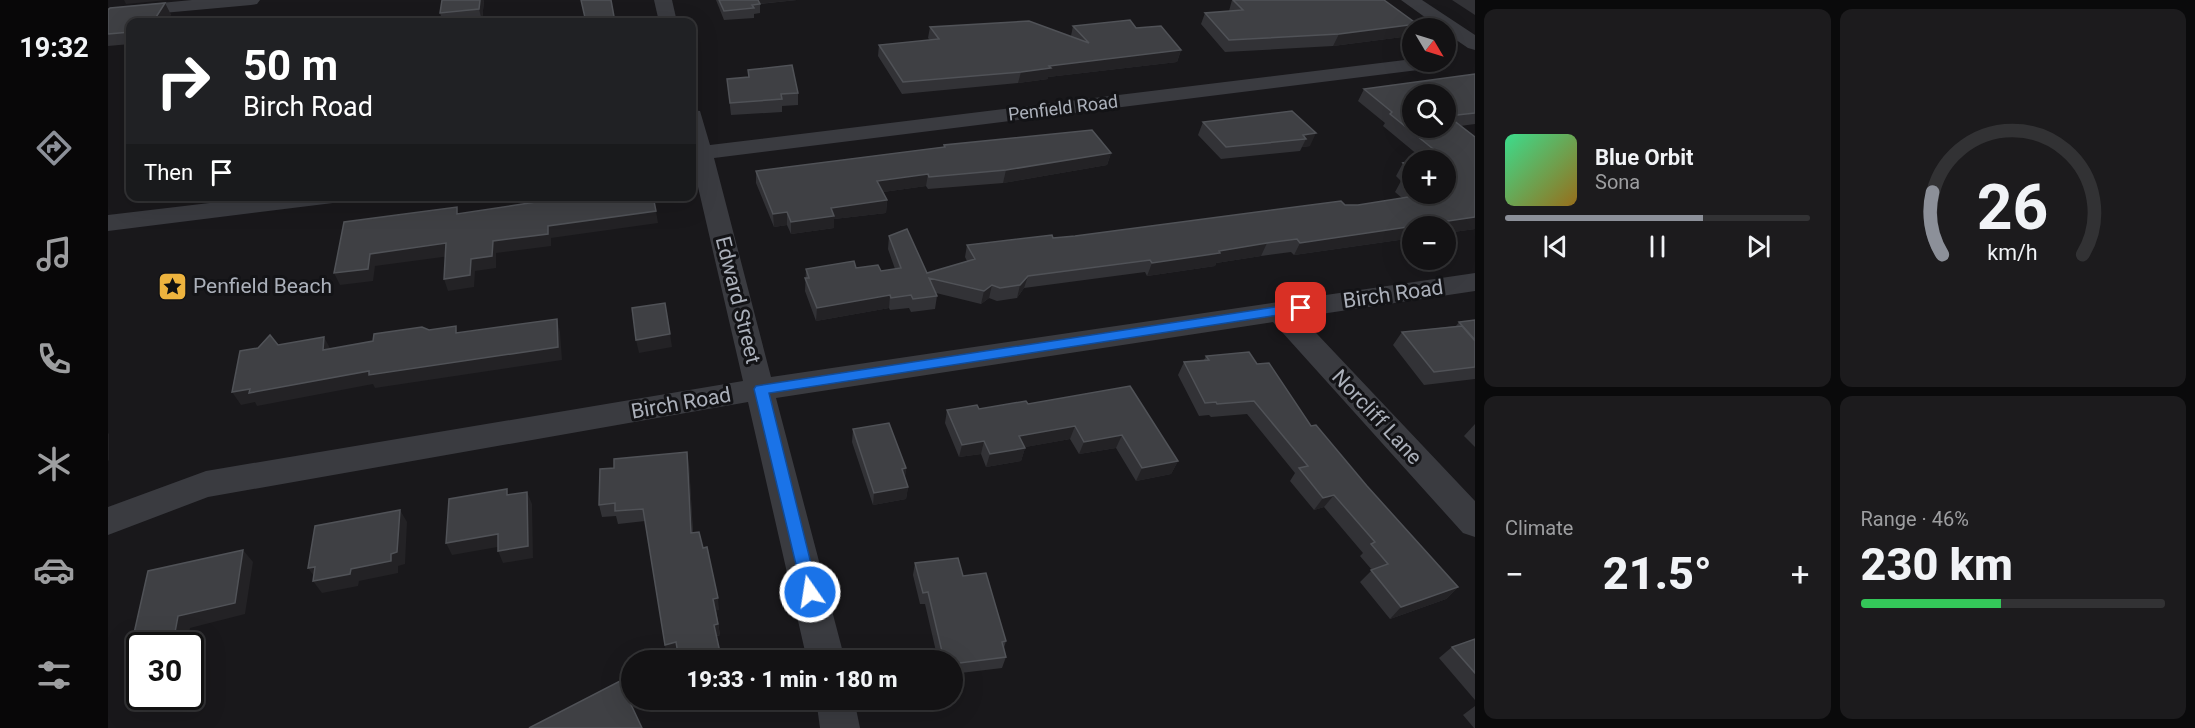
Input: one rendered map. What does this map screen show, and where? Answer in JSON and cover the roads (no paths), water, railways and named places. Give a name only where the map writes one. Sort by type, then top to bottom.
[{"type":"street","points":[[108,13],[251,0]]},
{"type":"street","points":[[663,0],[667,18]]},
{"type":"street","points":[[1410,0],[1463,55]]},
{"type":"street","name":"Penfield Road","points":[[696,153],[1402,66]]},
{"type":"street","name":"Edward Street","points":[[696,153],[761,389],[824,650]]},
{"type":"street","points":[[108,223],[291,201]]},
{"type":"street","name":"Birch Road","points":[[108,521],[206,484],[761,389],[1475,282]]},
{"type":"street","name":"Norcliff Lane","points":[[1279,311],[1475,523]]},
{"type":"street","points":[[837,710],[840,728]]},
{"type":"place","name":"Penfield Beach","points":[[172,286]]}]
